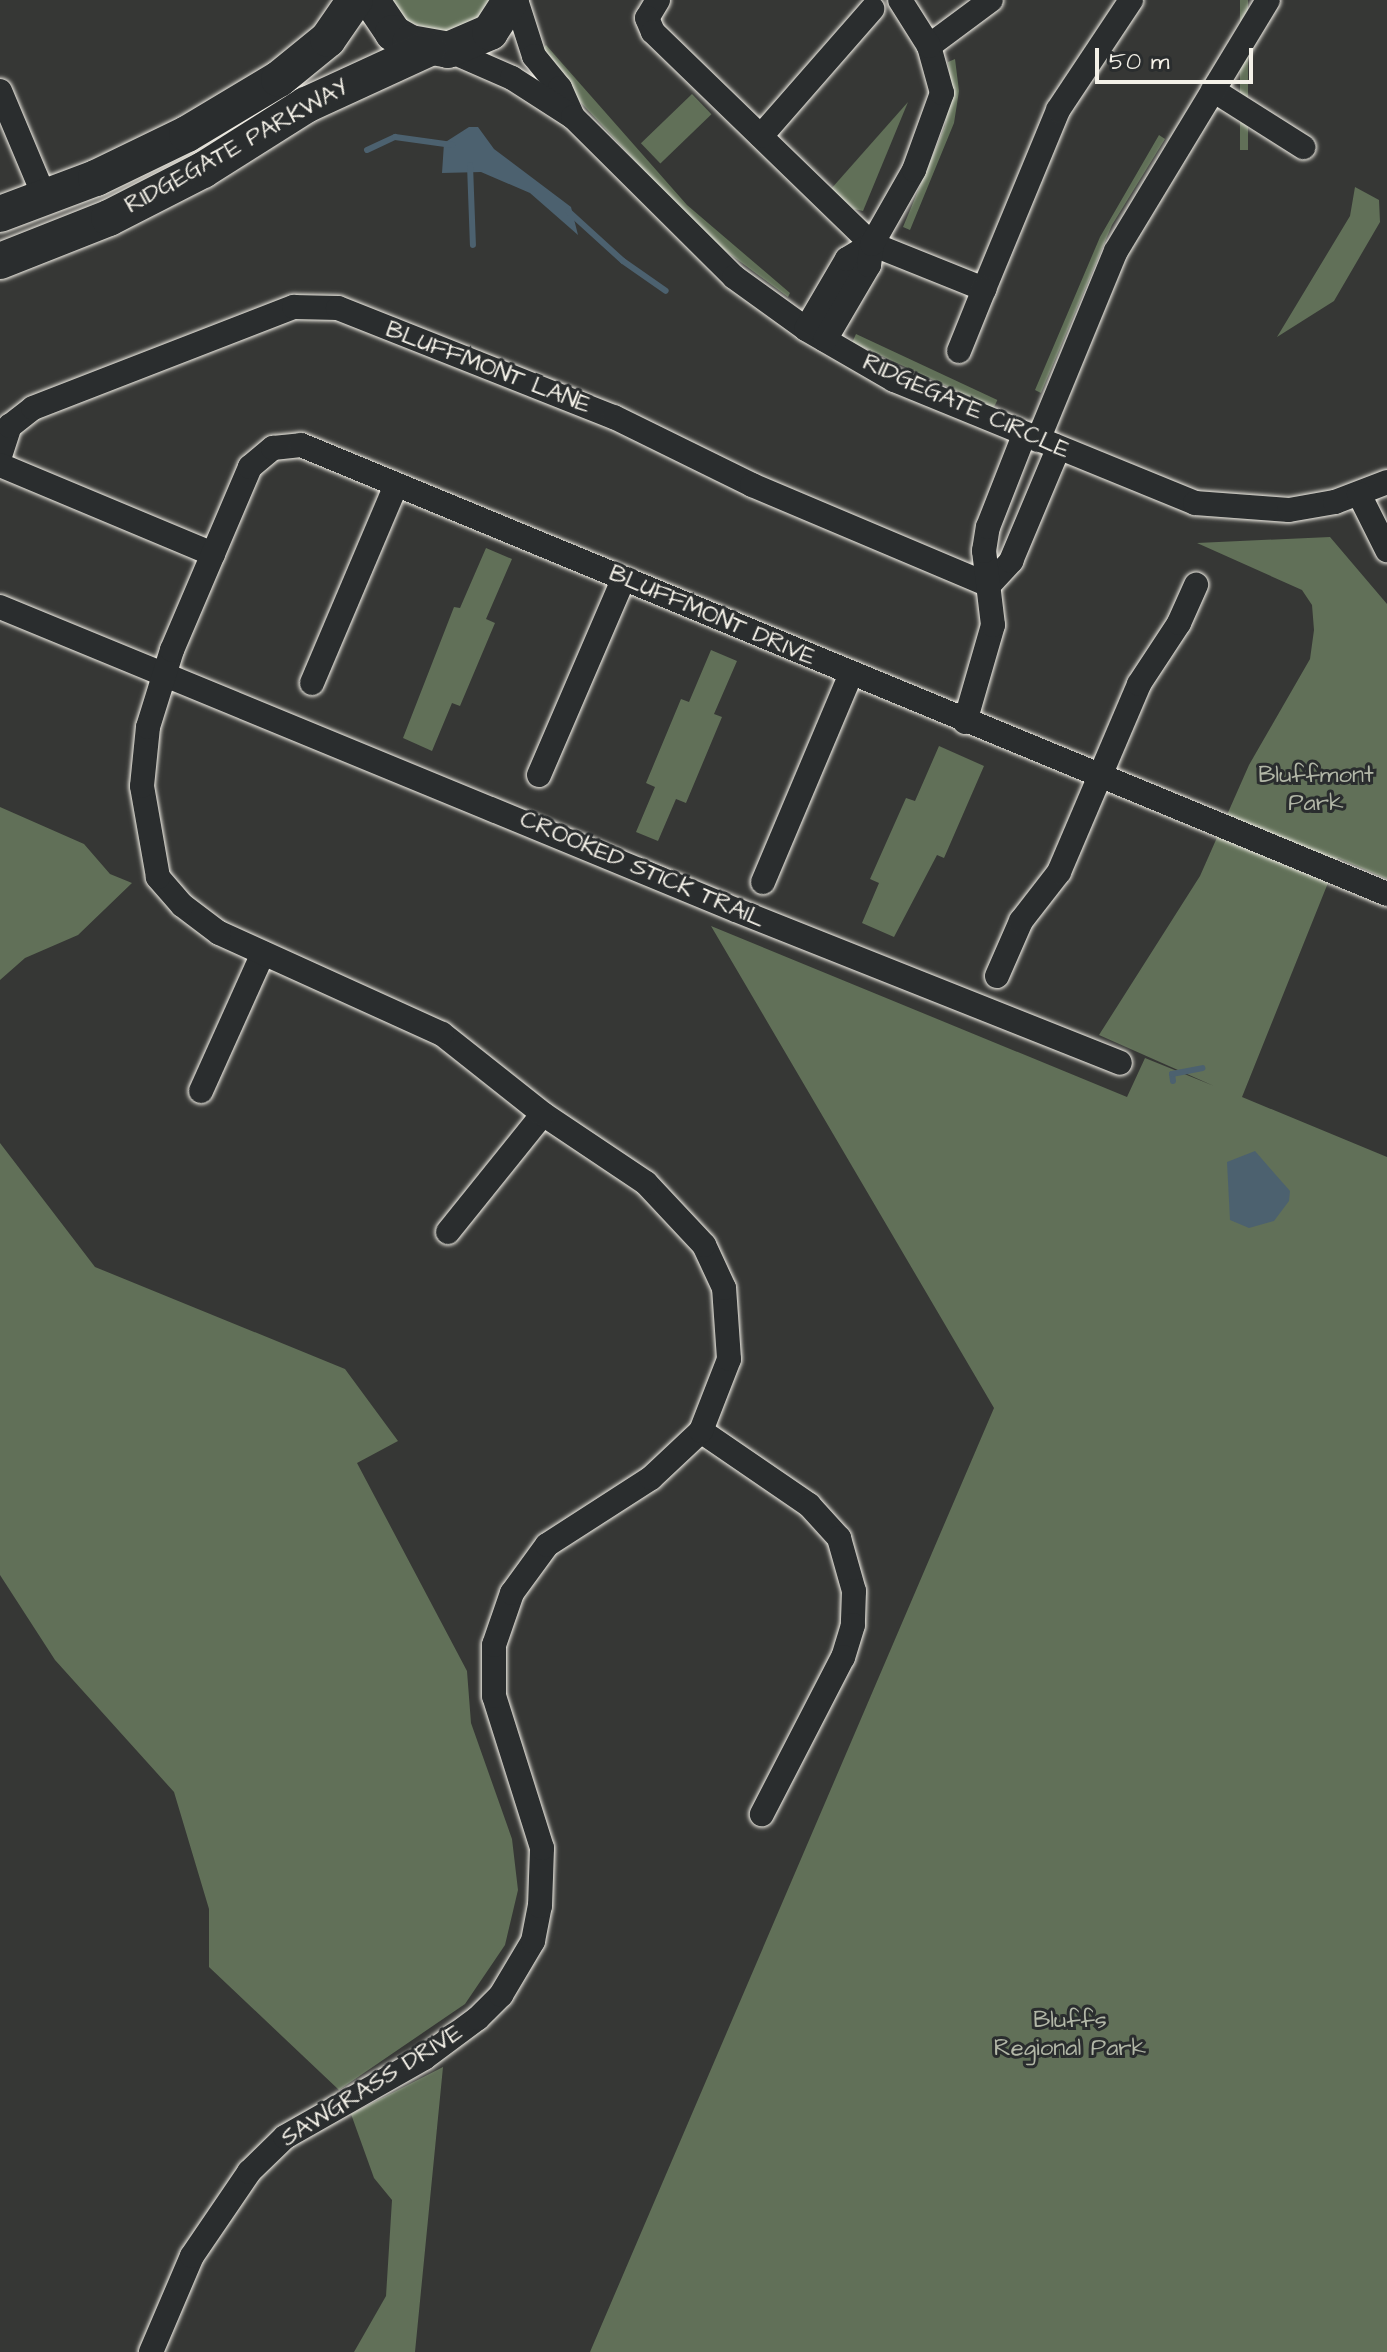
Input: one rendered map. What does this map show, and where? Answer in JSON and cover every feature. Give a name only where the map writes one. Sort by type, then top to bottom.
[{"type":"main road","name":"RIDGEGATE PARKWAY","points":[[0,214],[45,198],[187,134],[279,79],[328,39],[355,0]]},
{"type":"main road","points":[[371,0],[393,33],[438,49]]},
{"type":"main road","name":"RIDGEGATE PARKWAY","points":[[0,261],[109,218],[203,170],[306,105],[438,49],[490,32],[514,0]]},
{"type":"street","name":"RIDGEGATE CIRCLE","points":[[514,0],[534,56],[560,88],[573,117]]},
{"type":"street","points":[[658,0],[647,18],[653,32],[872,244],[984,289]]},
{"type":"street","points":[[816,334],[869,265],[872,244],[914,170],[942,93],[929,46],[900,0]]},
{"type":"street","points":[[929,46],[991,0]]},
{"type":"street","points":[[959,351],[1058,110],[1131,0]]},
{"type":"street","points":[[989,585],[1011,561],[1040,441],[1116,251],[1268,0]]},
{"type":"street","points":[[761,136],[872,9]]},
{"type":"street","name":"RIDGEGATE CIRCLE","points":[[438,49],[512,78],[573,117],[734,277],[816,334],[894,380],[1195,503],[1234,509],[1289,510],[1359,494],[1387,482]]},
{"type":"street","points":[[1213,90],[1303,147]]},
{"type":"street","points":[[0,91],[45,198]]},
{"type":"street","name":"BLUFFMONT LANE","points":[[0,456],[10,426],[33,408],[294,307],[338,308],[614,417],[752,485],[989,585]]},
{"type":"street","points":[[965,722],[993,625],[984,551],[988,527],[1040,441]]},
{"type":"street","name":"BLUFFMONT DRIVE","points":[[165,677],[250,467],[273,448],[301,445],[1099,778],[1387,894]]},
{"type":"street","points":[[0,465],[213,554]]},
{"type":"street","points":[[312,683],[396,485]]},
{"type":"street","points":[[1359,494],[1387,550]]},
{"type":"street","points":[[539,775],[623,580]]},
{"type":"street","points":[[997,976],[1021,921],[1059,872],[1139,684],[1179,623],[1196,585]]},
{"type":"street","name":"CROOKED STICK TRAIL","points":[[0,607],[165,677],[1120,1063]]},
{"type":"street","points":[[763,882],[851,674]]},
{"type":"street","points":[[165,677],[148,727],[142,786],[158,877],[182,905],[219,933],[442,1034],[543,1114],[448,1232]]},
{"type":"street","points":[[201,1091],[263,953]]},
{"type":"street","name":"SAWGRASS DRIVE","points":[[151,2352],[192,2256],[249,2172],[285,2137],[424,2058],[501,1995],[533,1941],[540,1906],[542,1848],[494,1696],[494,1645],[512,1593],[547,1545],[651,1478],[701,1431],[729,1359],[724,1288],[704,1245],[646,1183],[543,1114]]},
{"type":"street","points":[[701,1431],[809,1505],[839,1538],[854,1591],[853,1625],[843,1657],[762,1814]]},
{"type":"green space","points":[[390,0],[493,0],[480,19],[444,33],[407,22]]},
{"type":"green space","points":[[1240,0],[1248,0],[1248,150],[1240,150]]},
{"type":"green space","points":[[546,45],[687,205],[790,293],[788,297],[723,249],[665,193],[571,92],[541,51]]},
{"type":"green space","points":[[955,59],[959,91],[954,123],[910,230],[903,227],[945,126],[951,86],[948,62]]},
{"type":"green space","points":[[692,94],[711,114],[660,163],[641,143]]},
{"type":"green space","points":[[908,102],[863,211],[854,209],[831,189]]},
{"type":"green space","points":[[1159,135],[1165,139],[1112,225],[1041,393],[1035,390],[1100,237]]},
{"type":"green space","points":[[1355,187],[1379,200],[1380,222],[1334,301],[1277,337],[1350,216]]},
{"type":"green space","points":[[856,334],[997,400],[994,408],[852,342]]},
{"type":"green space","name":"Bluffs Regional Park","points":[[1330,537],[1387,604],[1387,879],[1338,858],[1242,1097],[1387,1157],[1387,2352],[590,2352],[994,1408],[711,926],[1127,1097],[1145,1058],[1214,1086],[1099,1035],[1200,876],[1249,765],[1310,659],[1314,630],[1312,605],[1302,590],[1197,543]]},
{"type":"green space","points":[[486,548],[512,559],[486,619],[495,623],[460,706],[452,703],[432,751],[403,738],[454,607],[460,608]]},
{"type":"green space","points":[[711,650],[737,661],[714,714],[722,717],[686,803],[676,799],[658,841],[636,832],[655,787],[646,783],[681,699],[689,702]]},
{"type":"green space","points":[[939,746],[984,766],[944,858],[937,855],[894,937],[862,923],[879,883],[870,879],[906,798],[915,801]]},
{"type":"green space","points":[[0,807],[84,844],[110,874],[132,883],[78,935],[25,958],[0,980]]},
{"type":"green space","points":[[0,1143],[95,1267],[345,1369],[398,1441],[357,1463],[467,1671],[471,1723],[512,1839],[518,1890],[505,1945],[465,2004],[339,2090],[209,1967],[209,1909],[174,1792],[55,1660],[0,1575]]},
{"type":"green space","points":[[443,2067],[415,2352],[354,2352],[386,2296],[392,2200],[374,2178],[351,2114]]},
{"type":"water","points":[[469,127],[478,127],[494,149],[571,207],[578,235],[530,193],[481,172],[442,173],[444,143]]},
{"type":"water","points":[[1255,1151],[1290,1191],[1289,1201],[1274,1221],[1249,1228],[1230,1220],[1227,1162]]},
{"type":"waterway","points":[[367,150],[395,137],[452,145]]},
{"type":"waterway","points":[[470,165],[473,245]]},
{"type":"waterway","points":[[568,211],[623,261],[666,291]]},
{"type":"waterway","points":[[1173,1081],[1172,1074],[1202,1068]]},
{"type":"park label","name":"Bluffmont Park","points":[[1316,790]]}]
